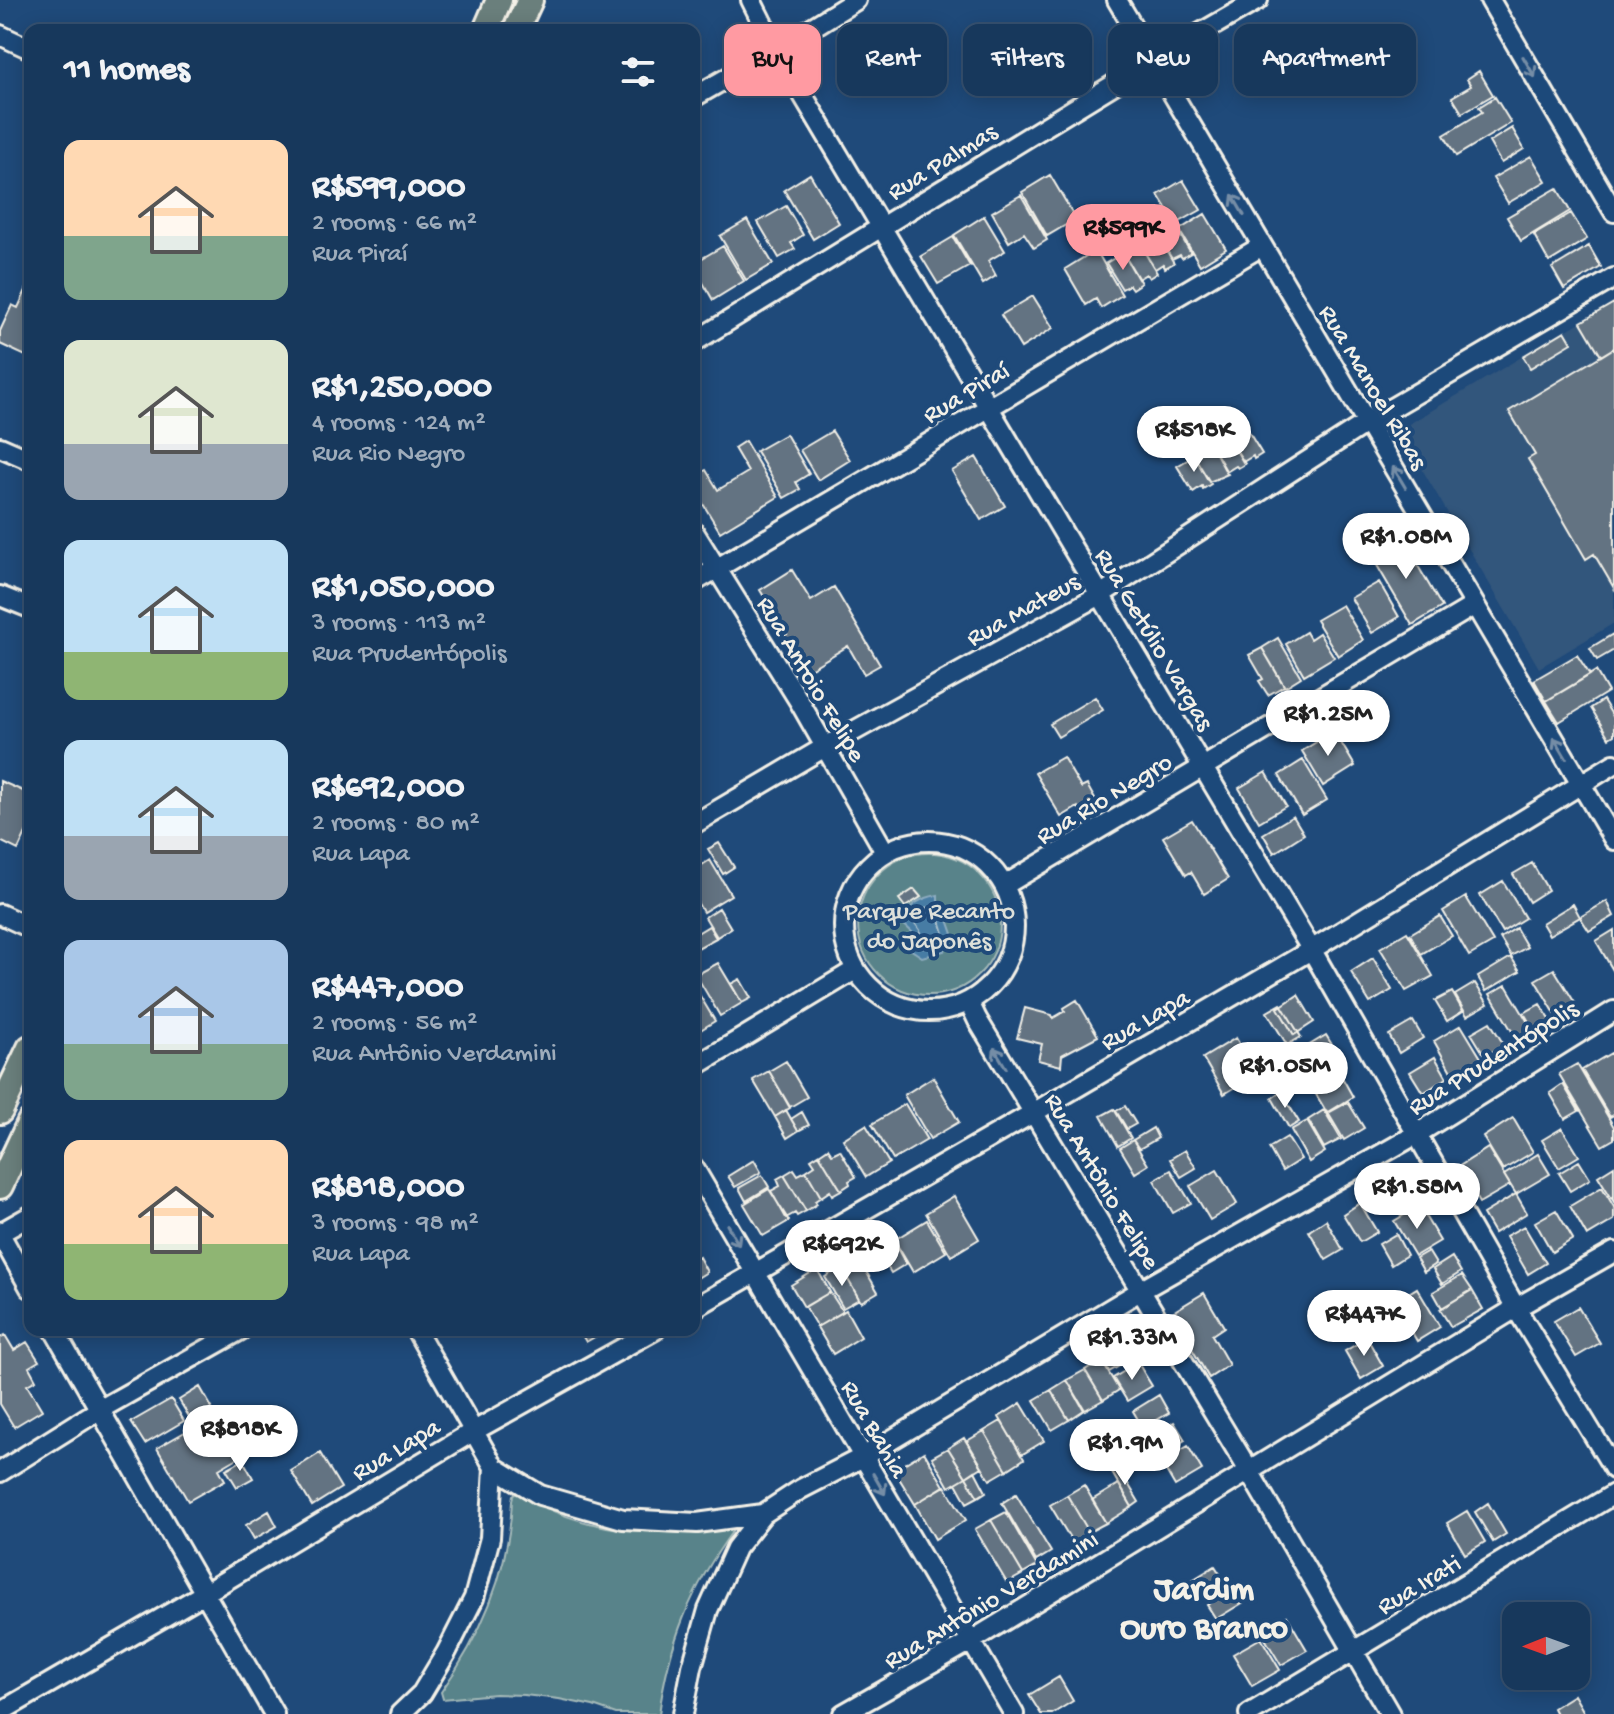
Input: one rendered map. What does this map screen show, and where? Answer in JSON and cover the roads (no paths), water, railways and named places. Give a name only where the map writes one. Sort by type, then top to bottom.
[{"type":"main road","points":[[489,24],[499,0]]},
{"type":"main road","points":[[519,24],[530,0]]},
{"type":"main road","points":[[0,1111],[24,1061]]},
{"type":"main road","points":[[0,1186],[24,1135]]},
{"type":"street","name":"Rua Getúlio Vargas","points":[[751,0],[763,24]]},
{"type":"street","points":[[818,24],[856,0]]},
{"type":"street","name":"Rua Manoel Ribas","points":[[1117,0],[1131,24]]},
{"type":"street","name":"Rua Palmas","points":[[1216,24],[1258,0]]},
{"type":"street","points":[[1490,0],[1614,212]]},
{"type":"street","points":[[0,35],[24,46]]},
{"type":"street","points":[[700,94],[724,80]]},
{"type":"street","name":"Rua Palmas","points":[[700,338],[1108,88]]},
{"type":"street","name":"Rua Getúlio Vargas","points":[[803,96],[1311,950],[1516,1308],[1614,1469]]},
{"type":"street","name":"Rua Manoel Ribas","points":[[1173,96],[1614,840]]},
{"type":"street","name":"Rua Piraí","points":[[700,578],[1262,246]]},
{"type":"street","name":"Rua Mateus","points":[[700,820],[825,747],[1100,595],[1366,423],[1614,278]]},
{"type":"street","points":[[0,447],[24,457]]},
{"type":"street","name":"Rua Antoio Felipe","points":[[700,542],[799,701],[885,852]]},
{"type":"street","points":[[0,596],[24,606]]},
{"type":"street","name":"Rua Rio Negro","points":[[1005,885],[1475,605]]},
{"type":"street","name":"Rua Lapa","points":[[700,1305],[1311,950],[1614,764]]},
{"type":"street","points":[[938,840],[965,847],[988,863],[1005,885],[1013,911],[1014,938],[1006,964],[990,986],[969,1002],[944,1011],[918,1011],[893,1004],[871,990],[855,970],[845,945],[843,917],[850,891],[864,869],[885,852],[911,841],[938,840]]},
{"type":"street","points":[[0,914],[24,925]]},
{"type":"street","points":[[700,1063],[855,970]]},
{"type":"street","name":"Rua Antônio Felipe","points":[[969,1002],[1390,1714]]},
{"type":"street","name":"Rua Prudentópolis","points":[[419,1336],[494,1467],[540,1495],[623,1519],[697,1523],[763,1514],[1140,1291],[1417,1134],[1614,1011]]},
{"type":"street","name":"Rua Bahia","points":[[700,1178],[1014,1714]]},
{"type":"street","points":[[24,1220],[0,1234],[24,1277]]},
{"type":"street","name":"Rua Antônio Verdamini","points":[[843,1714],[971,1641],[1516,1308],[1614,1252]]},
{"type":"street","points":[[57,1336],[274,1714]]},
{"type":"street","points":[[0,1472],[99,1410],[230,1336]]},
{"type":"street","name":"Rua Lapa","points":[[0,1712],[474,1431],[644,1336]]},
{"type":"street","points":[[400,1714],[422,1693],[474,1598],[490,1538],[494,1467]]},
{"type":"street","name":"Rua Irati","points":[[1249,1714],[1614,1494]]},
{"type":"street","points":[[683,1714],[708,1610],[736,1548],[763,1514]]},
{"type":"water","points":[[938,895],[938,907],[945,911],[953,934],[944,951],[922,957],[910,949],[912,932],[901,922],[915,903]]},
{"type":"district","name":"Jardim Ouro Branco","points":[[1204,1606]]},
{"type":"park label","name":"Parque Recanto do Japonês","points":[[929,924]]}]
